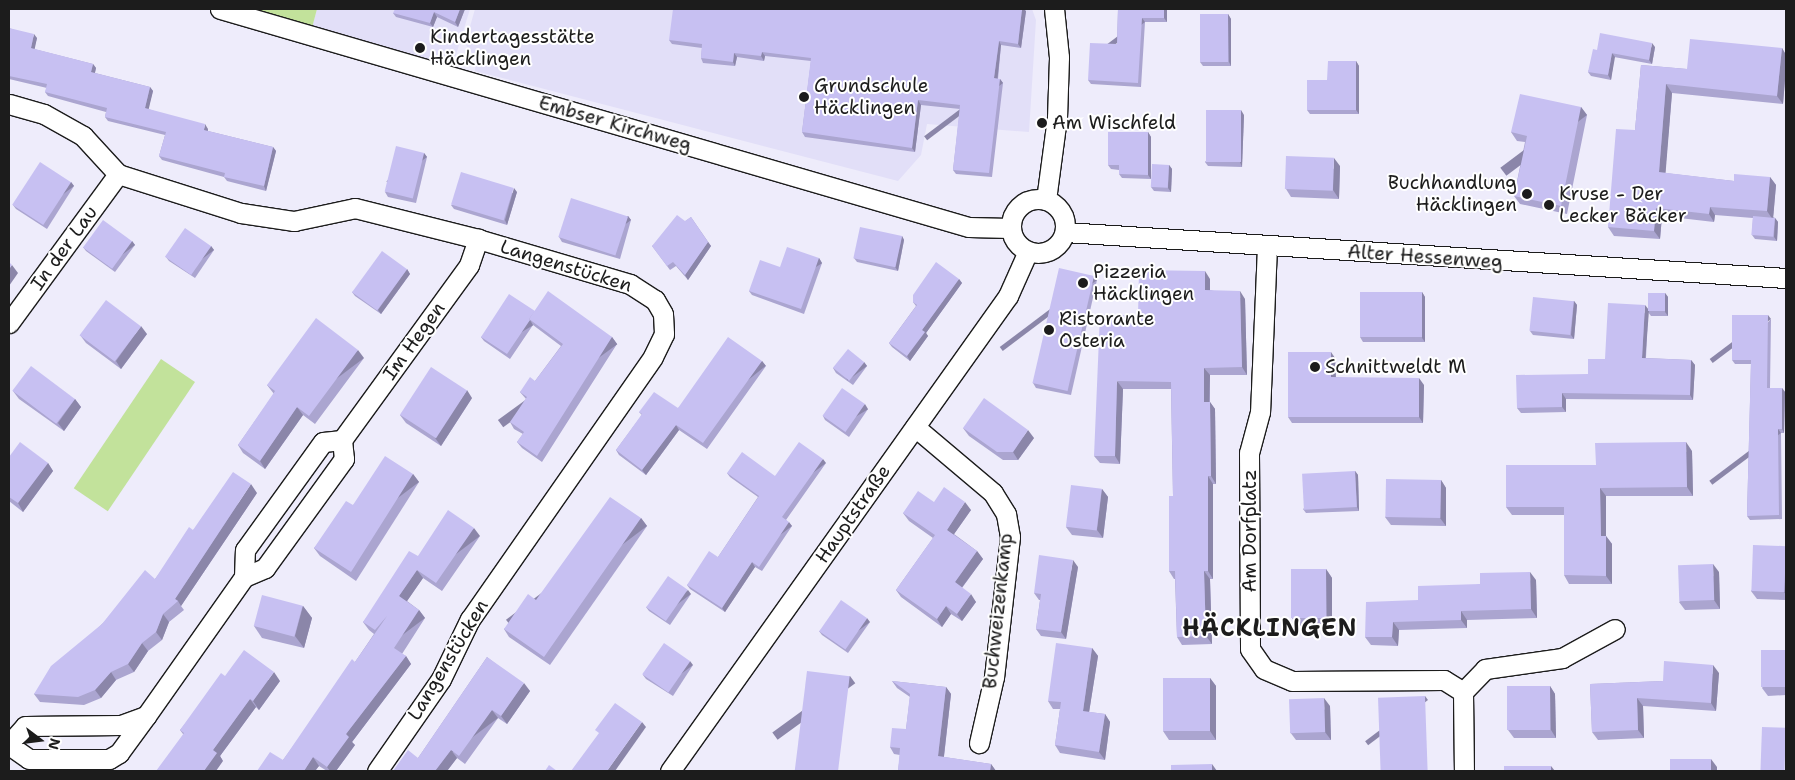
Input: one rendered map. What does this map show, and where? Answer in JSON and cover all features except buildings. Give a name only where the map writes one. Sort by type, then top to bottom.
[{"type":"street","name":"Embser Kirchweg","points":[[220,9],[969,227],[1010,228]]},
{"type":"street","points":[[1046,200],[1057,118],[1059,57],[1054,9]]},
{"type":"street","points":[[9,104],[44,114],[84,136],[118,174]]},
{"type":"street","name":"Langenstücken","points":[[118,174],[241,213],[294,222],[355,208],[478,239],[630,284],[646,292],[655,300],[663,314],[664,334],[653,357],[470,619],[441,679],[377,771]]},
{"type":"street","name":"In der Lau","points":[[9,323],[118,174]]},
{"type":"street","points":[[1038,198],[1046,200],[1064,216],[1065,232],[1051,250],[1028,251],[1014,239],[1010,228],[1015,210],[1021,204],[1038,198]]},
{"type":"street","name":"Alter Hessenweg","points":[[1065,232],[1786,278]]},
{"type":"street","name":"Im Hegen","points":[[342,440],[469,265],[478,239]]},
{"type":"street","name":"Am Dorfplatz","points":[[1267,246],[1260,412],[1249,453],[1250,648],[1264,670],[1292,681],[1444,680],[1463,692]]},
{"type":"street","name":"Hauptstraße","points":[[670,771],[1008,296],[1028,251]]},
{"type":"street","name":"Buchweizenkamp","points":[[915,427],[993,493],[1006,514],[1010,537],[994,677],[979,743]]},
{"type":"street","points":[[146,716],[121,725],[25,726],[9,744],[29,759],[109,759],[119,753],[146,716],[244,577],[266,568],[344,459],[342,440],[323,442],[245,550],[244,577]]},
{"type":"street","points":[[1464,771],[1463,692],[1486,668],[1562,658],[1615,629]]},
{"type":"shaded area","name":"Kindertagesstätte Häcklingen","points":[[317,9],[470,9],[452,68],[312,28]]},
{"type":"shaded area","name":"Grundschule Häcklingen","points":[[475,9],[1032,9],[1036,20],[1029,132],[927,124],[921,155],[898,181],[475,71],[476,58],[465,44]]},
{"type":"green space","points":[[250,9],[317,9],[312,28]]},
{"type":"green space","points":[[161,359],[195,382],[108,511],[74,488]]},
{"type":"place","name":"Kindertagesstätte Häcklingen","points":[[420,48]]},
{"type":"place","name":"Grundschule Häcklingen","points":[[804,97]]},
{"type":"place","name":"Am Wischfeld","points":[[1042,123]]},
{"type":"place","name":"Buchhandlung Häcklingen","points":[[1527,194]]},
{"type":"place","name":"Kruse - Der Lecker Bäcker","points":[[1549,205]]},
{"type":"place","name":"Pizzeria Häcklingen","points":[[1083,283]]},
{"type":"place","name":"Ristorante Osteria","points":[[1049,330]]},
{"type":"place","name":"Schnittweldt M","points":[[1315,367]]},
{"type":"district","name":"HÄCKLINGEN","points":[[1270,629]]}]
